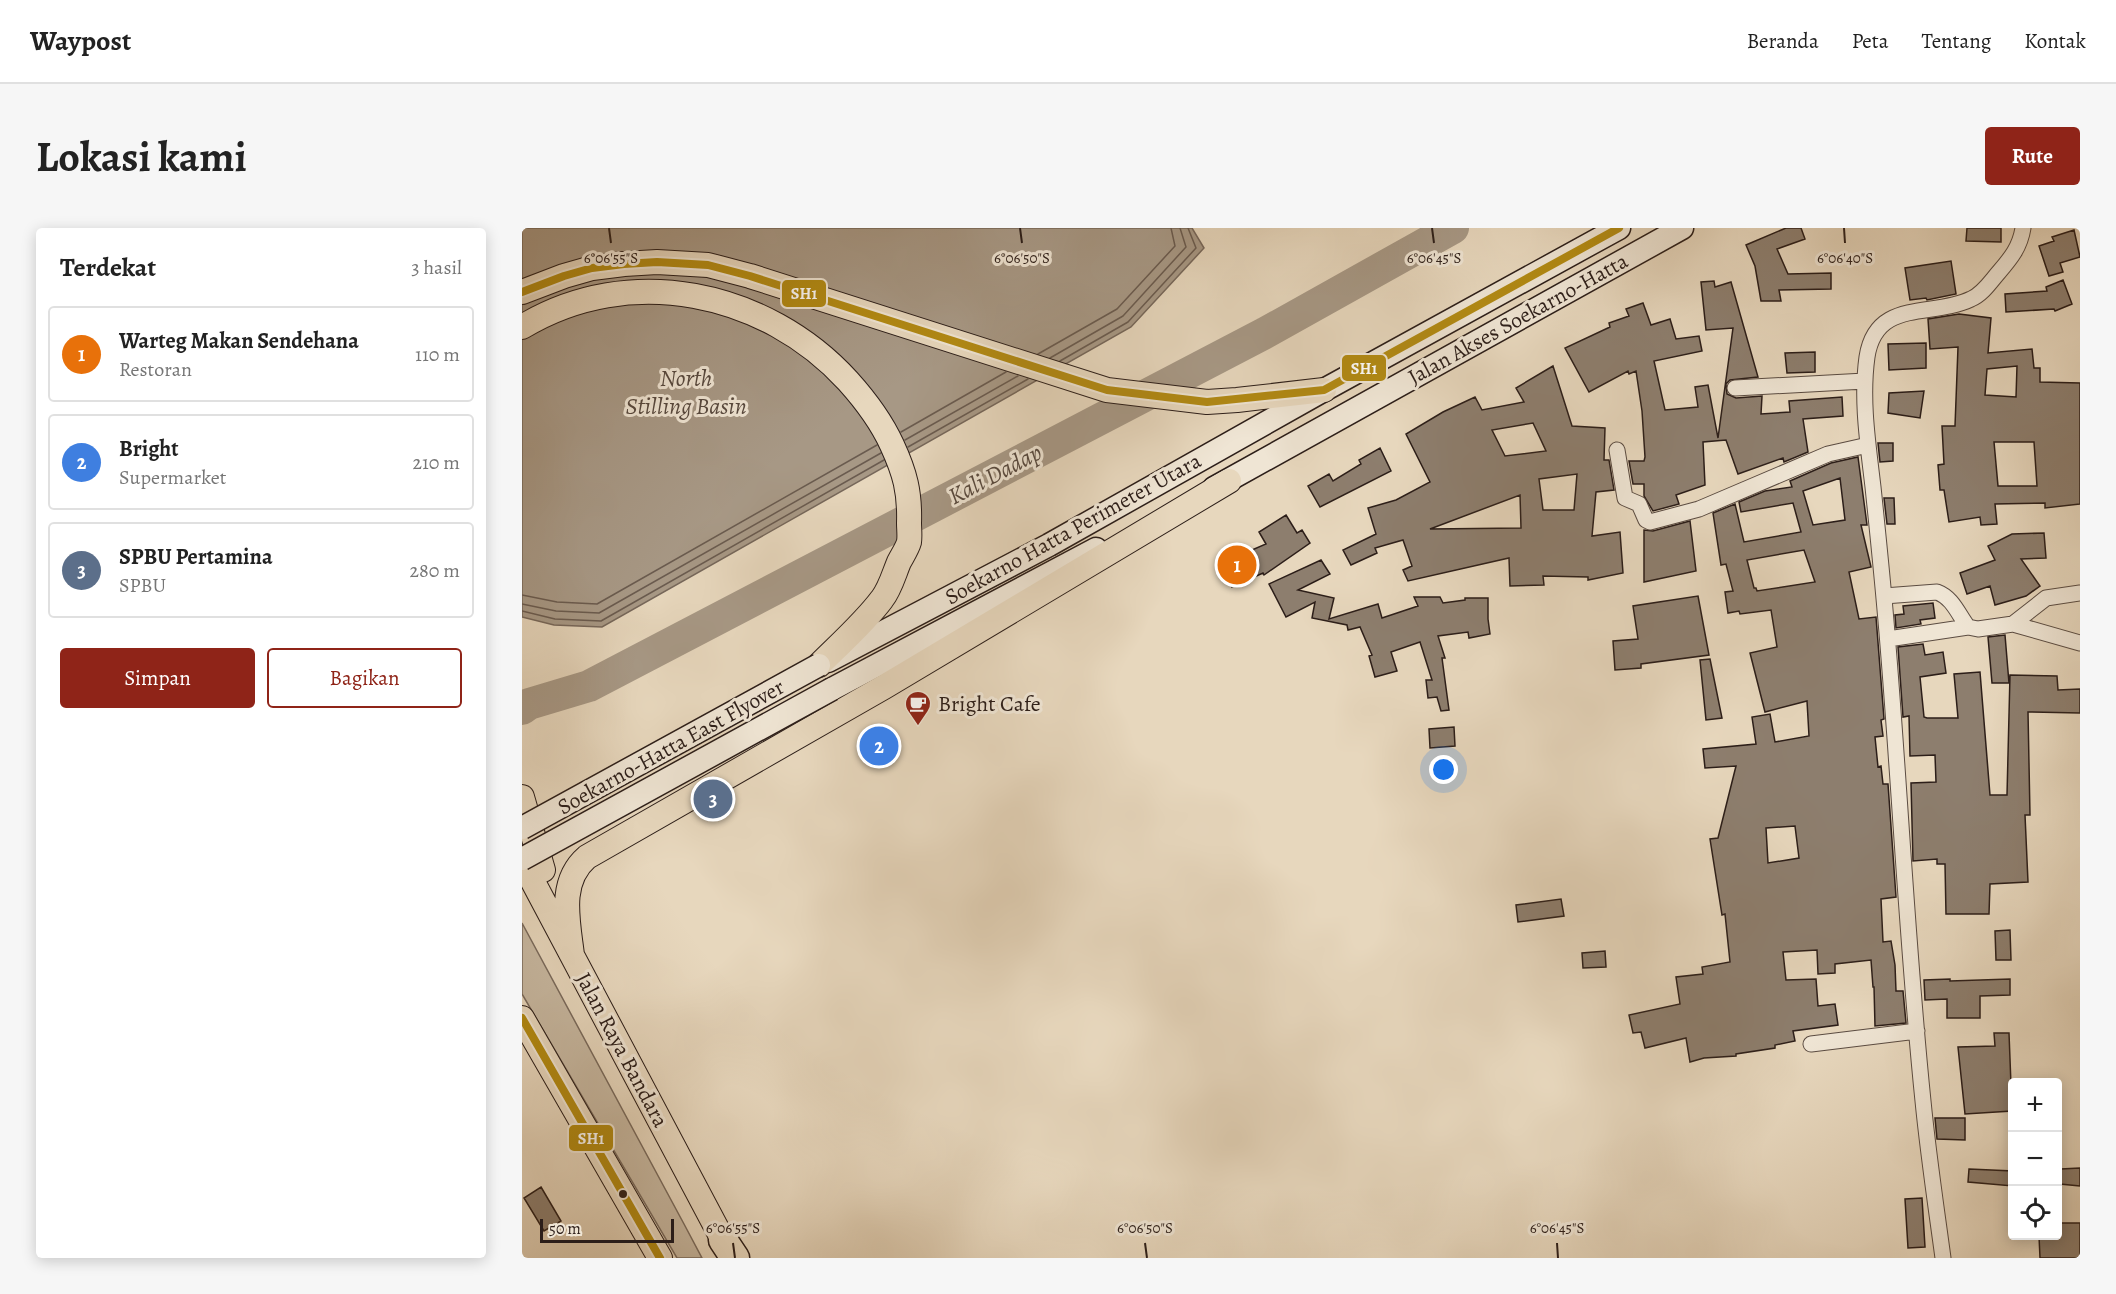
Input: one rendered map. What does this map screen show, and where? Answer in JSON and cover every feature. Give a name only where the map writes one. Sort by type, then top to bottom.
[{"type":"main road","name":"Jalan Akses Soekarno-Hatta","points":[[1324,390],[1619,228]]},
{"type":"main road","name":"Jalan Akses Soekarno-Hatta","points":[[832,689],[1059,568],[1229,481],[1682,228]]},
{"type":"main road","points":[[522,292],[564,276],[602,267],[657,262],[708,265],[750,276],[1107,390],[1207,402],[1324,390]]},
{"type":"main road","points":[[522,327],[539,317],[571,304],[605,295],[637,292],[710,298],[761,316],[799,338],[834,365],[863,397],[886,431],[904,471],[910,498],[909,541],[883,598],[819,665]]},
{"type":"main road","name":"Soekarno Hatta Perimeter Utara","points":[[819,665],[1049,545],[1324,390]]},
{"type":"main road","points":[[572,955],[567,895],[572,874],[578,864],[587,857],[884,687],[1229,481]]},
{"type":"main road","name":"Soekarno-Hatta East Flyover","points":[[522,828],[819,665]]},
{"type":"main road","name":"Soekarno-Hatta East Flyover","points":[[522,860],[832,689]]},
{"type":"main road","points":[[522,797],[545,876],[548,909]]},
{"type":"main road","name":"Jalan Raya Bandara","points":[[522,860],[730,1252]]},
{"type":"main road","points":[[522,1018],[660,1258]]},
{"type":"street","points":[[1943,1258],[1923,1102],[1888,639],[1868,446],[1865,381],[1872,338],[1879,327],[1902,314],[1972,299],[1982,292],[2014,255],[2018,248],[2022,228]]},
{"type":"street","points":[[1735,388],[1865,381]]},
{"type":"street","points":[[1617,450],[1625,498],[1639,504],[1646,520],[1650,522],[1699,509],[1828,454],[1868,446]]},
{"type":"street","points":[[1884,597],[1937,591],[1951,601],[1968,627]]},
{"type":"street","points":[[2013,624],[2046,598],[2080,593]]},
{"type":"street","points":[[1888,639],[1968,627],[1978,629],[2013,624],[2080,643]]},
{"type":"street","points":[[1811,1044],[1917,1031]]},
{"type":"shaded area","points":[[522,923],[702,1258],[677,1258],[522,994]]},
{"type":"water","name":"North Stilling Basin","points":[[522,228],[1192,228],[1204,248],[1131,327],[602,627],[554,625],[522,617]]},
{"type":"building","points":[[1786,228],[1801,228],[1805,239],[1777,249],[1788,274],[1831,273],[1831,289],[1779,290],[1781,301],[1761,301],[1755,266],[1746,245]]},
{"type":"building","points":[[1967,228],[2001,228],[2001,242],[1966,241]]},
{"type":"building","points":[[2074,230],[2080,257],[2060,263],[2063,272],[2049,276],[2039,246],[2054,241],[2052,237]]},
{"type":"building","points":[[1951,261],[1956,294],[1927,300],[1926,298],[1910,300],[1905,268]]},
{"type":"building","points":[[2063,280],[2072,304],[2055,311],[2054,309],[2006,312],[2005,294],[2047,291],[2046,287]]},
{"type":"building","points":[[1714,281],[1715,287],[1731,282],[1758,377],[1730,380],[1726,384],[1727,394],[1736,398],[1762,396],[1761,414],[1790,412],[1789,401],[1842,397],[1843,416],[1803,419],[1808,452],[1784,462],[1783,458],[1738,474],[1726,440],[1703,442],[1705,485],[1676,495],[1679,504],[1653,511],[1644,496],[1644,484],[1633,484],[1629,461],[1644,461],[1645,457],[1642,411],[1636,371],[1629,374],[1628,371],[1589,392],[1565,348],[1610,327],[1609,323],[1629,316],[1626,309],[1643,303],[1651,325],[1670,319],[1676,339],[1699,336],[1702,351],[1654,361],[1665,410],[1698,407],[1695,387],[1708,385],[1718,438],[1733,328],[1706,330],[1701,282]]},
{"type":"building","points":[[1959,314],[1991,318],[1988,353],[2032,349],[2034,368],[2040,368],[2040,382],[2080,383],[2080,504],[2045,508],[2045,503],[1995,504],[1997,524],[1981,525],[1980,517],[1949,522],[1944,490],[1940,490],[1938,465],[1944,464],[1942,426],[1955,426],[1958,347],[1930,349],[1928,319]],"holes":[[[2017,366],[2016,397],[1985,395],[1987,369]],[[1994,442],[2034,442],[2037,486],[1998,486]]]},
{"type":"building","points":[[1926,343],[1926,368],[1889,370],[1888,344]]},
{"type":"building","points":[[1815,352],[1815,372],[1787,373],[1785,353]]},
{"type":"building","points":[[1553,366],[1572,426],[1605,428],[1604,460],[1609,460],[1614,490],[1596,492],[1592,536],[1620,532],[1623,573],[1588,580],[1588,577],[1543,576],[1544,585],[1510,586],[1509,558],[1408,581],[1403,570],[1412,566],[1403,540],[1375,548],[1377,553],[1351,565],[1343,550],[1376,534],[1368,508],[1396,500],[1430,482],[1406,434],[1443,412],[1475,397],[1482,410],[1524,402],[1516,388]],"holes":[[[1533,423],[1546,451],[1505,456],[1492,430]],[[1577,474],[1574,510],[1543,510],[1539,479]],[[1520,495],[1521,528],[1430,529]]]},
{"type":"building","points":[[1924,391],[1920,418],[1888,413],[1889,393]]},
{"type":"building","points":[[1878,443],[1893,443],[1893,461],[1880,462]]},
{"type":"building","points":[[1380,448],[1391,471],[1320,507],[1308,486],[1329,474],[1333,481],[1361,464],[1359,460]]},
{"type":"building","points":[[1858,457],[1867,525],[1861,525],[1871,567],[1849,572],[1859,619],[1876,617],[1884,719],[1881,720],[1883,736],[1875,737],[1878,767],[1881,766],[1883,784],[1888,784],[1896,897],[1881,899],[1883,942],[1891,941],[1896,991],[1903,991],[1906,1023],[1875,1026],[1871,960],[1835,964],[1835,973],[1818,974],[1817,950],[1783,952],[1786,980],[1816,979],[1818,1006],[1835,1004],[1838,1025],[1793,1031],[1795,1041],[1775,1045],[1775,1048],[1690,1062],[1686,1038],[1645,1048],[1641,1032],[1633,1033],[1629,1015],[1680,1004],[1676,977],[1703,974],[1702,967],[1730,962],[1725,914],[1722,915],[1710,839],[1718,838],[1736,766],[1705,768],[1703,749],[1756,744],[1752,717],[1770,714],[1775,742],[1809,736],[1807,701],[1765,712],[1750,653],[1777,647],[1771,610],[1740,614],[1739,611],[1728,613],[1725,592],[1733,591],[1726,564],[1721,565],[1713,513],[1735,504],[1744,542],[1801,532],[1793,503],[1741,512],[1739,502],[1765,491],[1792,487],[1790,481],[1831,463]],"holes":[[[1840,478],[1845,520],[1813,525],[1803,491]],[[1804,550],[1815,582],[1757,591],[1754,588],[1747,560]],[[1795,826],[1799,858],[1768,863],[1766,828]]]},
{"type":"building","points":[[1884,498],[1894,498],[1895,524],[1887,524]]},
{"type":"building","points":[[1286,515],[1297,533],[1302,530],[1310,543],[1264,575],[1263,573],[1232,587],[1222,563],[1266,544],[1259,532]]},
{"type":"building","points":[[1690,521],[1696,571],[1644,582],[1644,530],[1653,531]]},
{"type":"building","points":[[2044,533],[2046,558],[2021,559],[2040,586],[2026,596],[1995,605],[1990,586],[1967,594],[1960,573],[1995,560],[1988,546],[2012,534]]},
{"type":"building","points":[[1321,560],[1330,574],[1298,590],[1334,598],[1329,619],[1378,604],[1382,618],[1418,606],[1414,597],[1440,597],[1443,603],[1465,600],[1465,598],[1488,598],[1490,634],[1469,638],[1468,632],[1438,636],[1445,658],[1442,658],[1449,710],[1441,711],[1437,697],[1428,698],[1426,680],[1432,680],[1420,642],[1391,652],[1397,671],[1375,677],[1369,656],[1372,655],[1360,627],[1348,630],[1347,625],[1312,618],[1315,602],[1286,617],[1269,584]]},
{"type":"building","points":[[1698,596],[1709,655],[1641,664],[1641,668],[1615,670],[1613,641],[1638,639],[1633,606]]},
{"type":"building","points":[[1933,603],[1935,618],[1920,620],[1921,624],[1896,628],[1895,615],[1904,614],[1903,606]]},
{"type":"building","points":[[2005,635],[2009,683],[1992,683],[1988,637]]},
{"type":"building","points":[[1923,644],[1925,655],[1943,652],[1946,673],[1920,677],[1924,717],[1958,718],[1954,674],[1980,672],[1990,795],[2007,795],[2010,675],[2057,676],[2058,690],[2080,689],[2080,713],[2028,712],[2030,815],[2025,815],[2028,882],[1990,884],[1989,914],[1946,914],[1945,864],[1937,864],[1937,859],[1913,861],[1911,783],[1936,782],[1935,755],[1910,756],[1909,716],[1903,717],[1898,647]]},
{"type":"building","points":[[1710,659],[1722,718],[1706,720],[1700,660]]},
{"type":"building","points":[[1454,727],[1455,746],[1430,748],[1429,729]]},
{"type":"building","points":[[1561,899],[1564,916],[1518,922],[1516,905]]},
{"type":"building","points":[[2010,930],[2011,960],[1996,960],[1995,931]]},
{"type":"building","points":[[1605,951],[1606,967],[1583,968],[1582,953]]},
{"type":"building","points":[[1950,979],[1950,981],[2010,979],[2010,995],[1980,996],[1980,1018],[1947,1018],[1947,999],[1925,1000],[1924,980]]},
{"type":"building","points":[[1994,1033],[2009,1033],[2011,1078],[2008,1078],[2008,1111],[1965,1114],[1958,1047],[1995,1046]]},
{"type":"building","points":[[1935,1118],[1965,1118],[1965,1140],[1937,1139]]},
{"type":"building","points":[[2080,1168],[2080,1186],[2062,1184],[2062,1169]]},
{"type":"building","points":[[1969,1169],[2008,1171],[2008,1186],[1968,1182]]},
{"type":"building","points":[[541,1187],[561,1221],[544,1231],[524,1198]]},
{"type":"building","points":[[1922,1198],[1925,1247],[1908,1248],[1905,1199]]},
{"type":"building","points":[[2062,1223],[2080,1223],[2080,1258],[2040,1258],[2039,1240],[2062,1240]]},
{"type":"waterway","name":"Kali Dadap","points":[[522,709],[529,704],[589,686],[1265,333],[1453,228]]},
{"type":"transit line","name":"SH1","points":[[522,292],[592,268],[657,262],[708,265],[750,276],[1107,390],[1207,402],[1324,390],[1619,228]]},
{"type":"transit line","name":"SH1","points":[[522,1018],[660,1258]]},
{"type":"place","name":"Warteg Makan Sendehana","points":[[1237,565]]},
{"type":"place","name":"Bright Cafe","points":[[918,727]]},
{"type":"place","name":"Bright","points":[[879,746]]},
{"type":"place","name":"SPBU Pertamina","points":[[713,799]]}]
